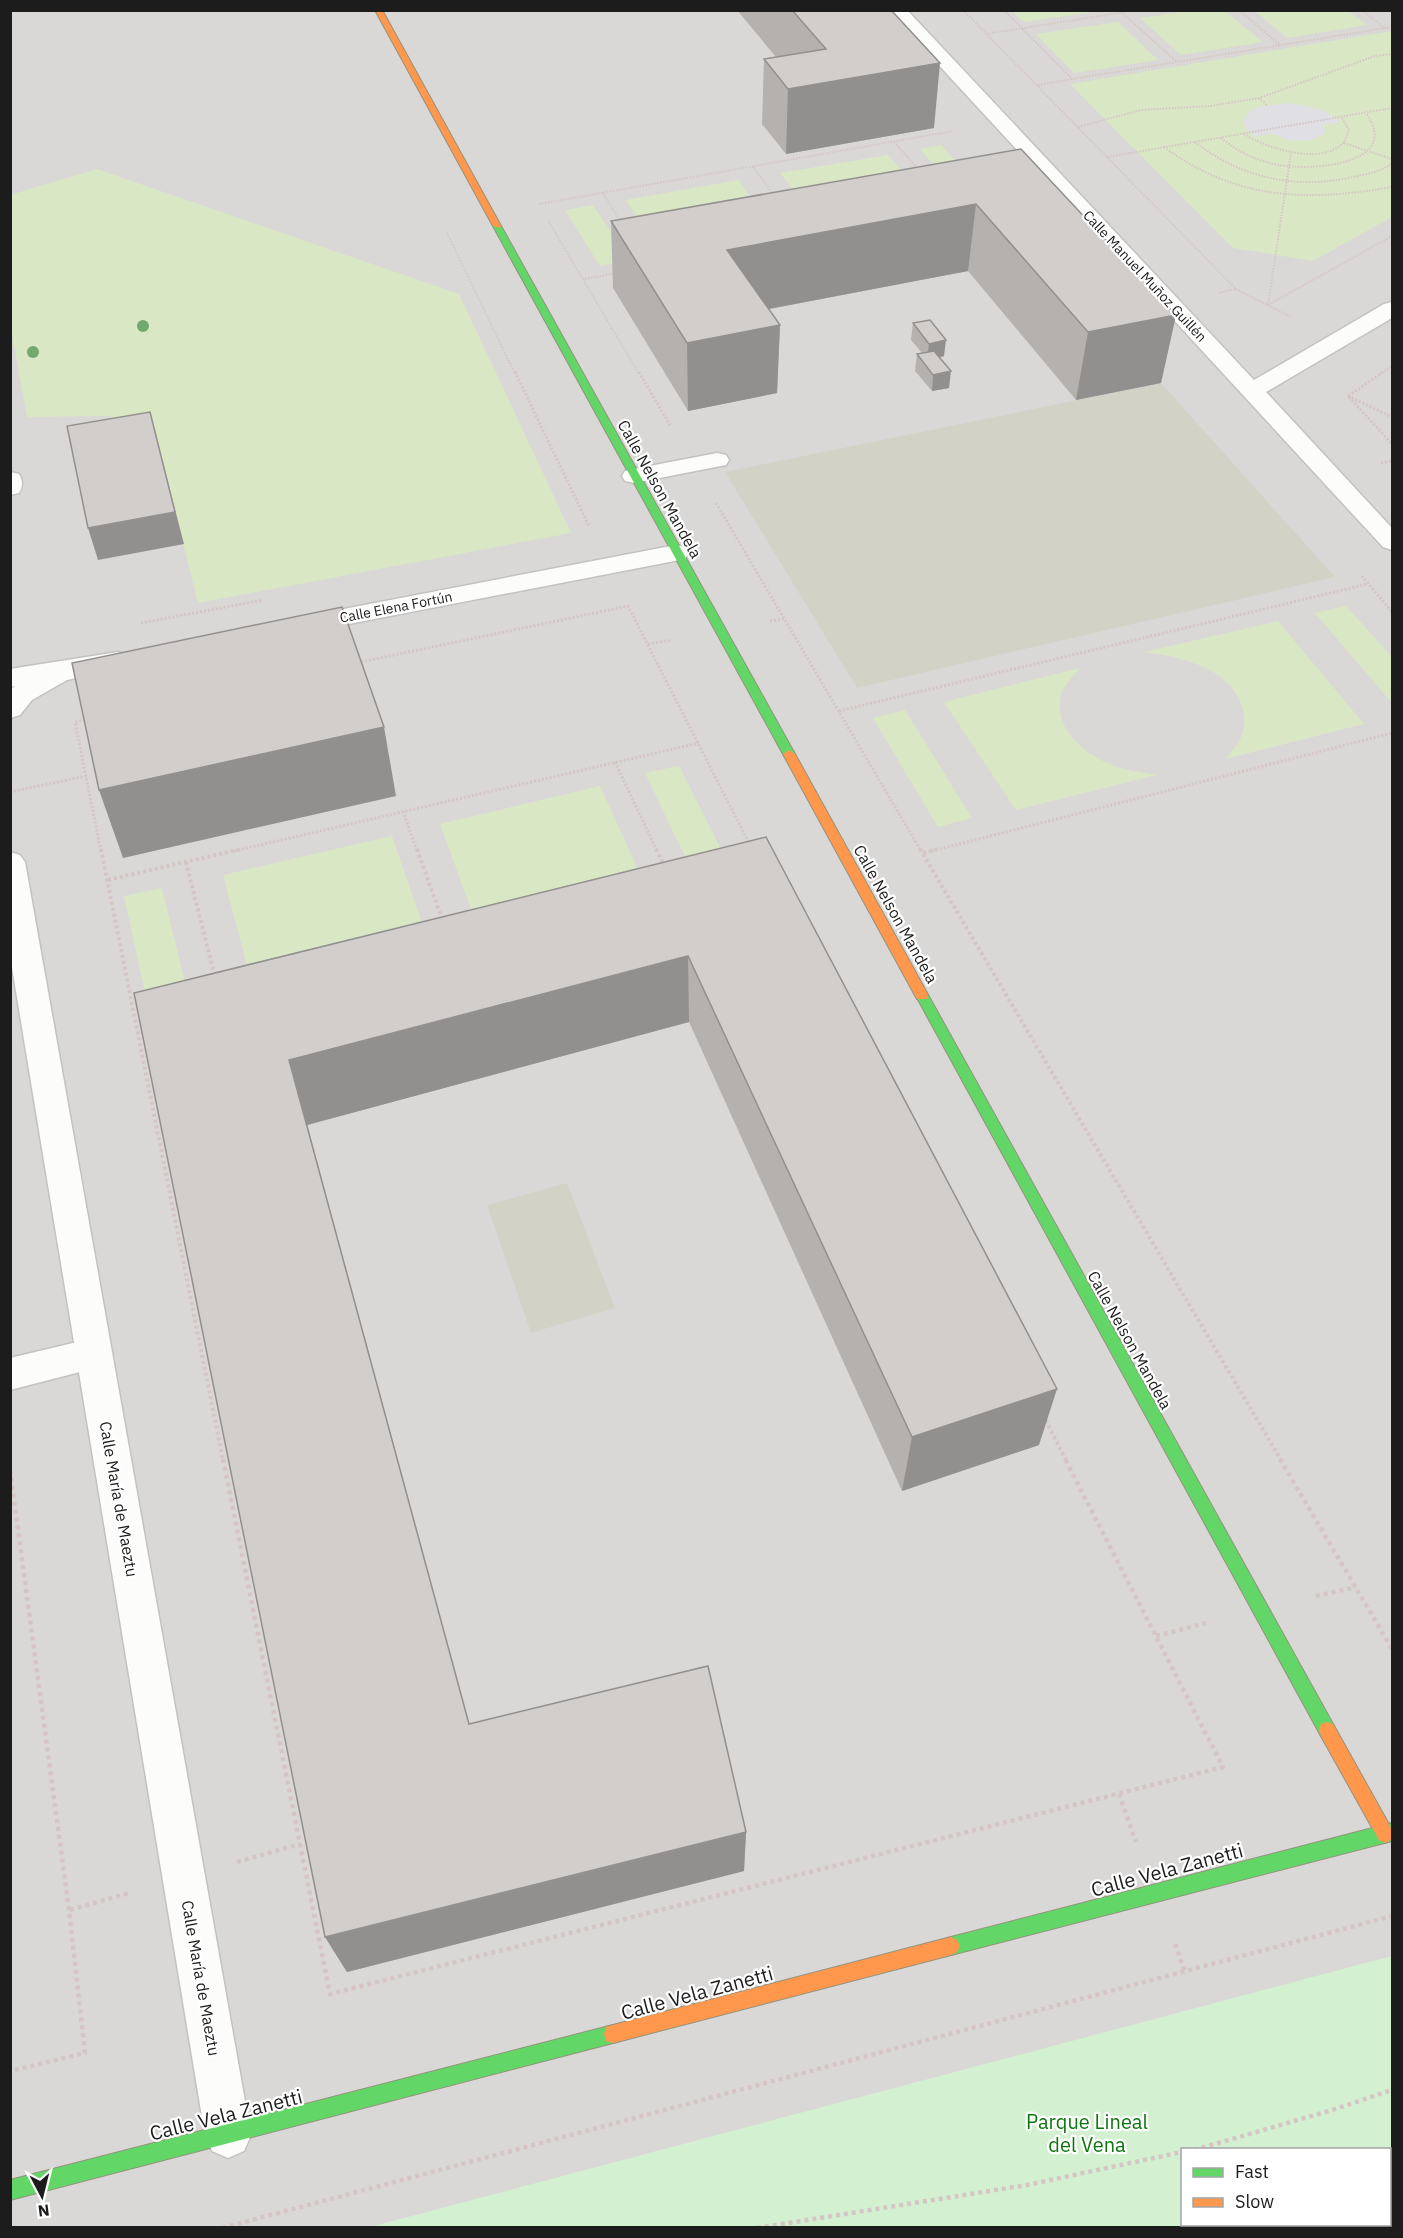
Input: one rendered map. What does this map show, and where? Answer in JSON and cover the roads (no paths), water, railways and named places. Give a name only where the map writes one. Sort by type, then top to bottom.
[{"type":"street","name":"Calle Nelson Mandela","points":[[378,10],[676,553],[721,630],[1389,1833]]},
{"type":"street","name":"Calle Manuel Muñoz Guillén","points":[[897,10],[1392,542]]},
{"type":"street","points":[[1251,391],[1392,309]]},
{"type":"street","points":[[634,476],[706,462]]},
{"type":"street","points":[[10,479],[10,488]]},
{"type":"street","name":"Calle Elena Fortún","points":[[277,630],[676,553]]},
{"type":"street","points":[[10,678],[66,671],[136,657]]},
{"type":"street","points":[[10,709],[22,694],[66,671]]},
{"type":"street","name":"Calle María de Maeztu","points":[[10,862],[228,2135]]},
{"type":"street","points":[[10,1374],[94,1354]]},
{"type":"street","name":"Calle Vela Zanetti","points":[[10,2190],[1389,1833]]},
{"type":"park label","name":"Parque Lineal del Vena","points":[[1087,2134]]}]
